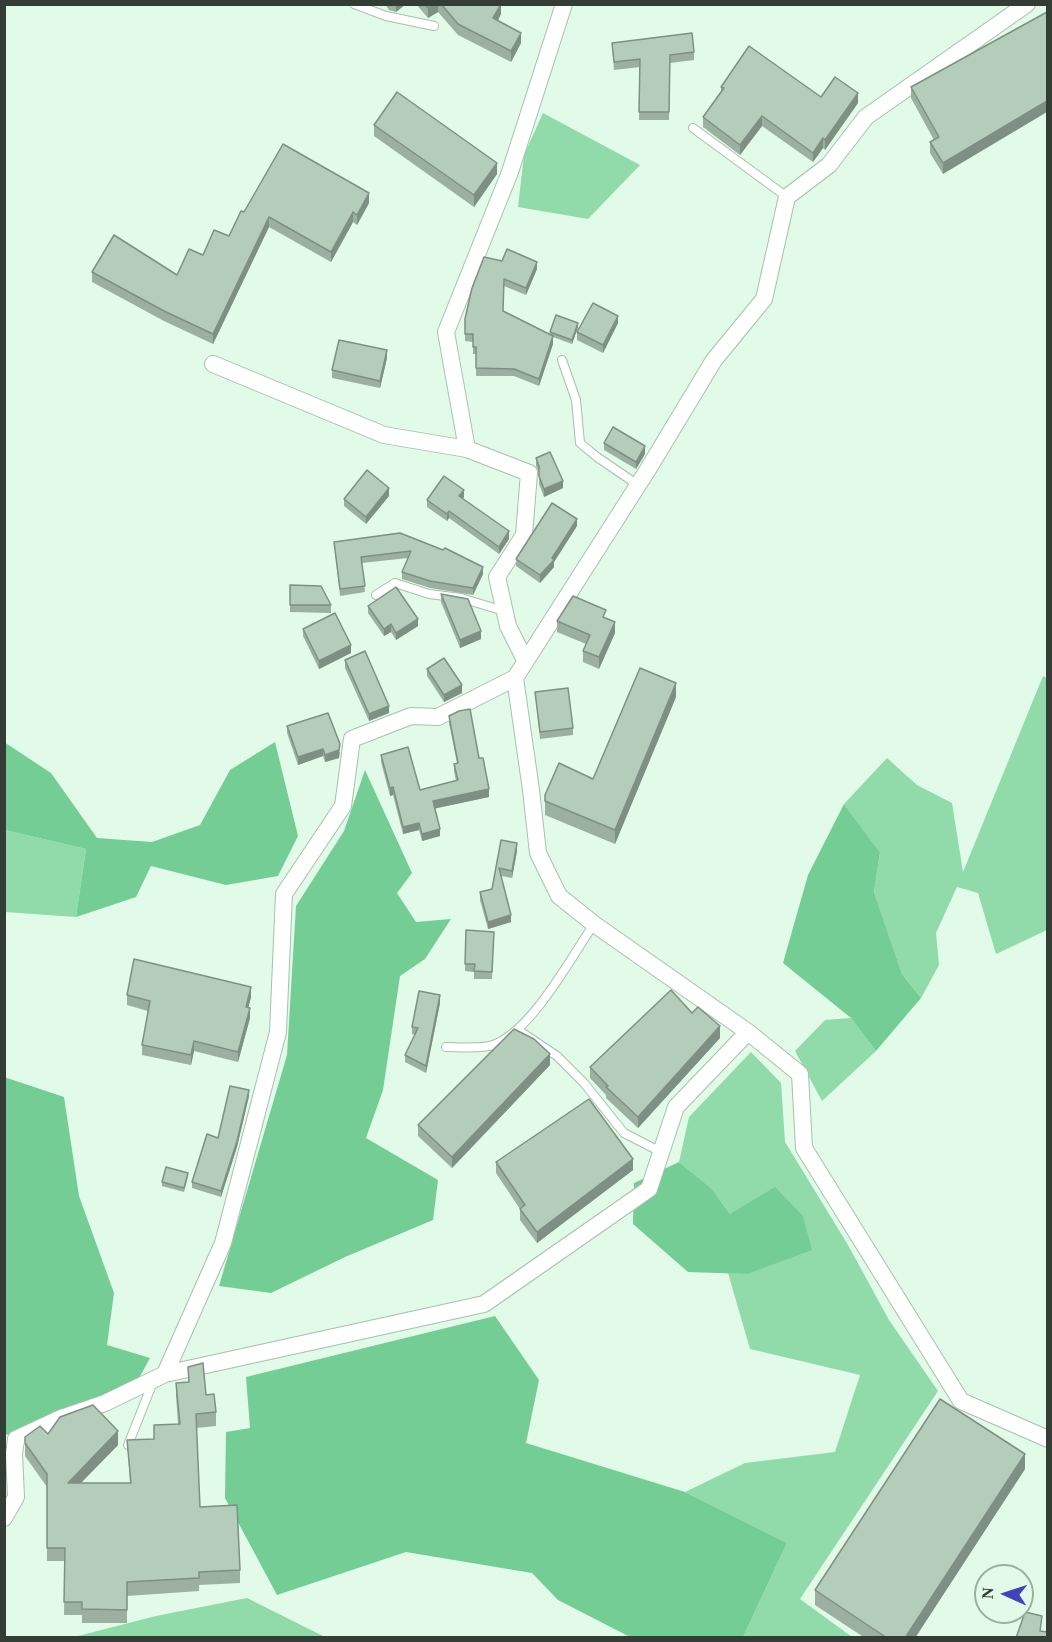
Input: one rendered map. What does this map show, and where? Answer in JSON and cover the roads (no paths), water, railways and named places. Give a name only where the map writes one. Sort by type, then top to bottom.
[{"type":"street","points":[[467,449],[446,332],[510,172],[564,4]]},
{"type":"street","points":[[160,1376],[223,1243],[278,1032],[284,894],[343,806],[352,739],[411,716],[438,717],[515,678],[714,360],[764,299],[787,197],[829,165],[866,117],[1027,4]]},
{"type":"street","points":[[213,364],[384,435],[467,449],[529,473],[524,535],[497,577],[508,626],[525,660]]},
{"type":"street","points":[[515,678],[538,853],[559,896],[594,924],[748,1032],[800,1074],[804,1148],[961,1401],[1047,1439]]},
{"type":"street","points":[[4,1518],[16,1497],[15,1454],[10,1441],[61,1418],[105,1403],[160,1376],[484,1304],[649,1189],[676,1107],[748,1032]]},
{"type":"lane","points":[[354,4],[386,16],[434,26]]},
{"type":"lane","points":[[693,128],[787,197]]},
{"type":"lane","points":[[562,360],[576,400],[580,443],[597,458],[638,484]]},
{"type":"lane","points":[[376,596],[395,583],[429,594],[461,598],[505,611]]},
{"type":"lane","points":[[446,1047],[492,1046],[518,1030],[534,1013],[594,924]]},
{"type":"lane","points":[[518,1030],[557,1056],[584,1083],[624,1132],[661,1152]]},
{"type":"lane","points":[[128,1445],[160,1376]]}]
